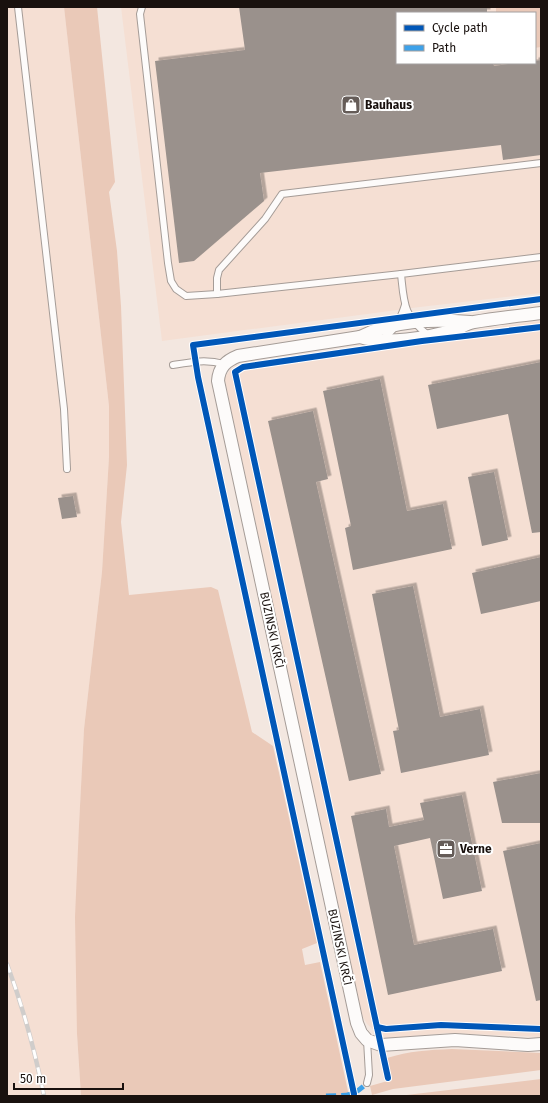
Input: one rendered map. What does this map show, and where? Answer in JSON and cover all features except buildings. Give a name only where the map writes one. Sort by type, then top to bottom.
[{"type":"street","points":[[224,364],[238,356],[360,337],[382,327],[397,324],[441,320],[473,322],[541,313]]},
{"type":"street","points":[[360,337],[378,341],[389,341],[428,336],[455,330],[473,322]]},
{"type":"street","name":"BUZINSKI KRČI","points":[[224,364],[219,374],[219,390],[357,1023],[361,1033],[367,1040]]},
{"type":"street","points":[[367,1040],[381,1045],[455,1040],[528,1045],[541,1044]]},
{"type":"lane","points":[[18,7],[64,409],[67,469]]},
{"type":"lane","points":[[142,7],[140,14],[171,281],[176,289],[186,296],[402,274],[541,257]]},
{"type":"lane","points":[[217,294],[217,278],[219,270],[265,219],[282,194],[541,163]]},
{"type":"lane","points":[[402,274],[405,305],[414,322],[428,336]]},
{"type":"lane","points":[[378,341],[390,334],[397,324],[405,305]]},
{"type":"lane","points":[[173,365],[204,361],[214,361],[224,364]]},
{"type":"lane","points":[[367,1040],[369,1075],[367,1082]]},
{"type":"shaded area","points":[[7,7],[64,7],[109,406],[109,457],[102,572],[84,729],[79,825],[77,1034],[81,1096],[7,1096]]},
{"type":"shaded area","points":[[64,7],[97,7],[115,182],[109,192],[117,251],[121,306],[127,465],[121,522],[129,595],[211,587],[218,590],[252,732],[273,746],[317,943],[302,949],[305,965],[320,962],[349,1096],[81,1096],[77,1034],[75,917],[84,729],[102,572],[109,457],[109,406]]},
{"type":"shaded area","points":[[121,7],[496,7],[496,12],[396,12],[396,64],[536,64],[536,48],[541,47],[541,293],[420,307],[162,341]]},
{"type":"shaded area","points":[[496,7],[541,7],[541,47],[536,48],[536,12],[496,12]]},
{"type":"shaded area","points":[[541,321],[541,1037],[448,1033],[391,1038],[384,1037],[367,1024],[363,1017],[360,1005],[225,377],[236,365],[422,340],[469,331]]},
{"type":"shaded area","points":[[452,1049],[541,1053],[541,1070],[393,1089],[372,1095],[370,1086],[391,1080],[387,1058],[411,1052]]},
{"type":"shaded area","points":[[541,1079],[541,1096],[398,1096]]},
{"type":"railway","points":[[7,964],[28,1029],[44,1096]]},
{"type":"marked path","points":[[326,1096],[348,1095],[362,1088],[367,1083]]},
{"type":"cycle path","points":[[354,1094],[198,377],[193,345],[541,299]]},
{"type":"cycle path","points":[[388,1078],[235,372],[243,367],[422,341],[541,327]]},
{"type":"cycle path","points":[[377,1027],[386,1029],[441,1025],[541,1029]]},
{"type":"place","name":"Bauhaus","points":[[351,105]]},
{"type":"place","name":"Verne","points":[[446,849]]}]
